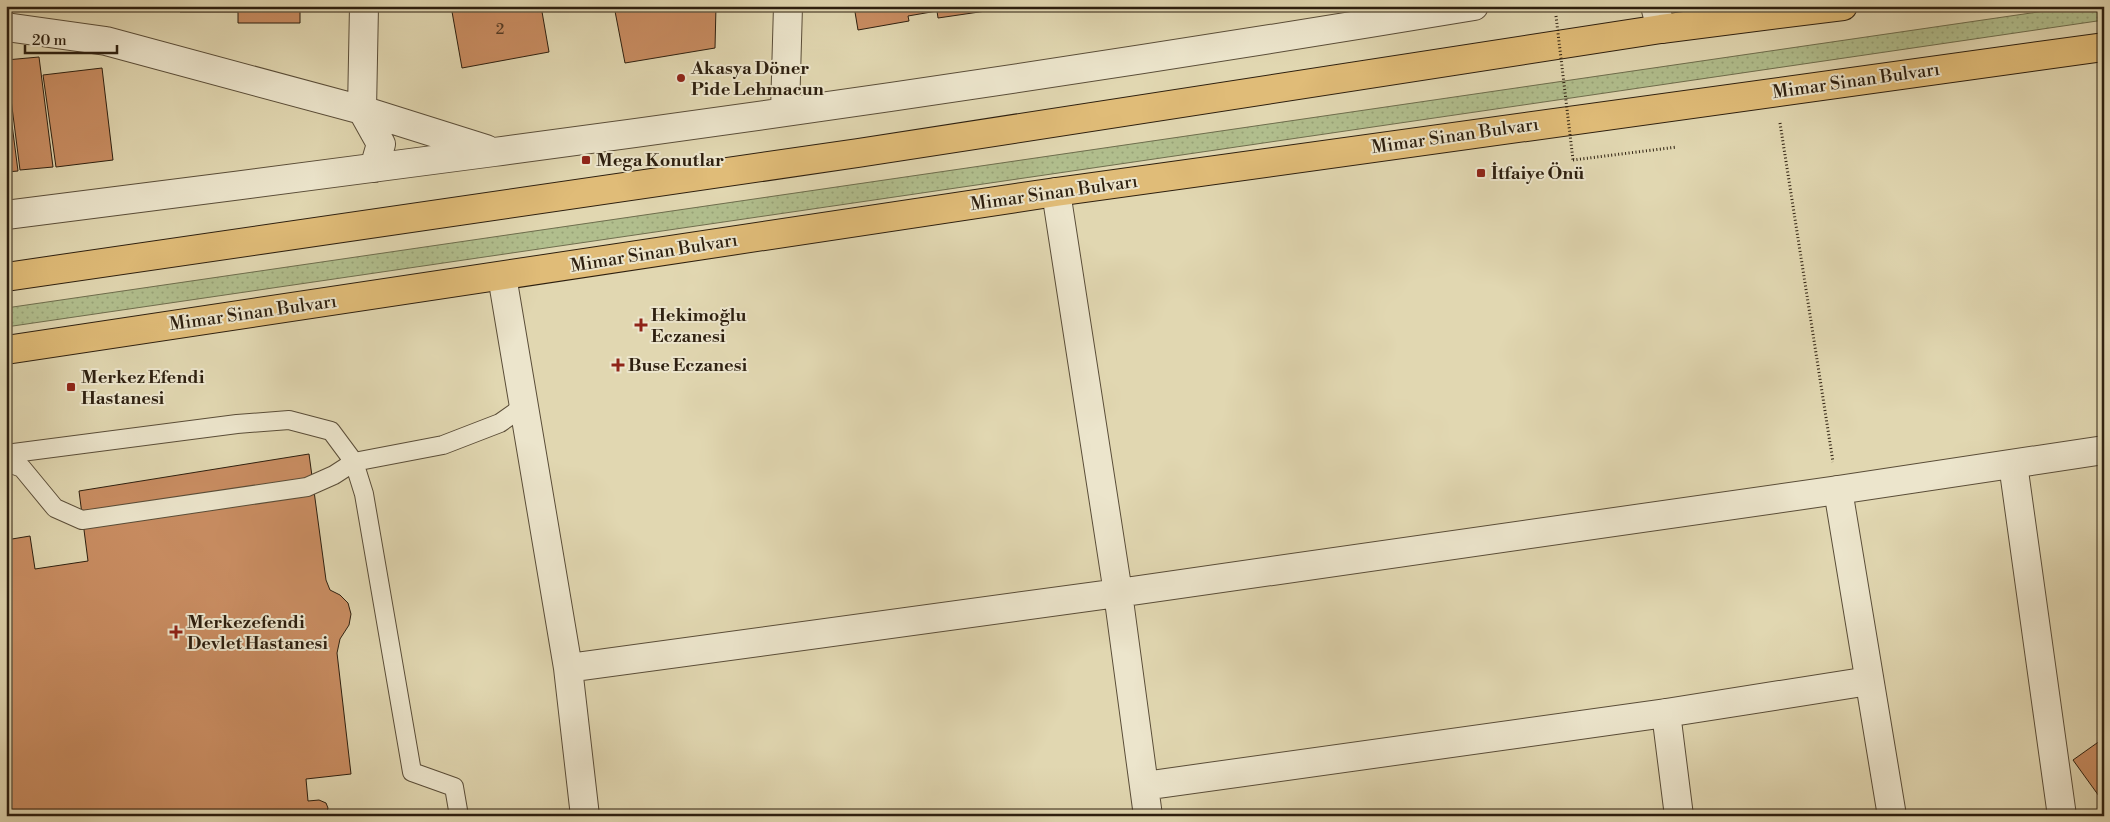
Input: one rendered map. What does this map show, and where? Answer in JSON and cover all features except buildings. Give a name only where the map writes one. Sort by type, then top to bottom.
[{"type":"highway","points":[[6,277],[858,153],[1658,18],[1843,6]]},
{"type":"highway","name":"Mimar Sinan Bulvarı","points":[[6,350],[1056,192],[2104,48]]},
{"type":"street","points":[[364,6],[362,110],[381,144],[374,168]]},
{"type":"street","points":[[785,111],[788,6]]},
{"type":"street","points":[[6,215],[496,152],[785,111],[1185,52],[1474,6]]},
{"type":"street","points":[[6,27],[106,42],[362,110],[496,152]]},
{"type":"street","points":[[1056,192],[1118,593],[1148,816]]},
{"type":"street","points":[[502,276],[568,668],[585,816]]},
{"type":"street","points":[[568,668],[1118,593],[2104,450]]},
{"type":"street","points":[[2013,464],[2062,816]]},
{"type":"street","points":[[1838,490],[1892,816]]},
{"type":"street","points":[[1144,786],[1666,714],[1870,681]]},
{"type":"street","points":[[1666,714],[1678,816]]},
{"type":"lane","points":[[6,462],[22,468],[56,508],[82,520],[307,487],[334,476],[354,462],[443,445],[500,423],[524,406]]},
{"type":"lane","points":[[6,454],[237,424],[288,420],[331,431],[354,462],[364,494],[412,772],[454,787],[459,816]]},
{"type":"path","points":[[1556,16],[1573,160],[1677,147]]},
{"type":"path","points":[[1774,92],[1838,490]]},
{"type":"green space","points":[[2079,6],[2104,6],[2104,20],[6,327],[6,308]]},
{"type":"place","name":"Akasya Döner Pide Lehmacun","points":[[681,78]]},
{"type":"place","name":"Mega Konutlar","points":[[586,160]]},
{"type":"place","name":"İtfaiye Önü","points":[[1481,173]]},
{"type":"place","name":"Hekimoğlu Eczanesi","points":[[641,325]]},
{"type":"place","name":"Buse Eczanesi","points":[[618,365]]},
{"type":"place","name":"Merkez Efendi Hastanesi","points":[[71,387]]},
{"type":"place","name":"Merkezefendi Devlet Hastanesi","points":[[176,632]]}]
